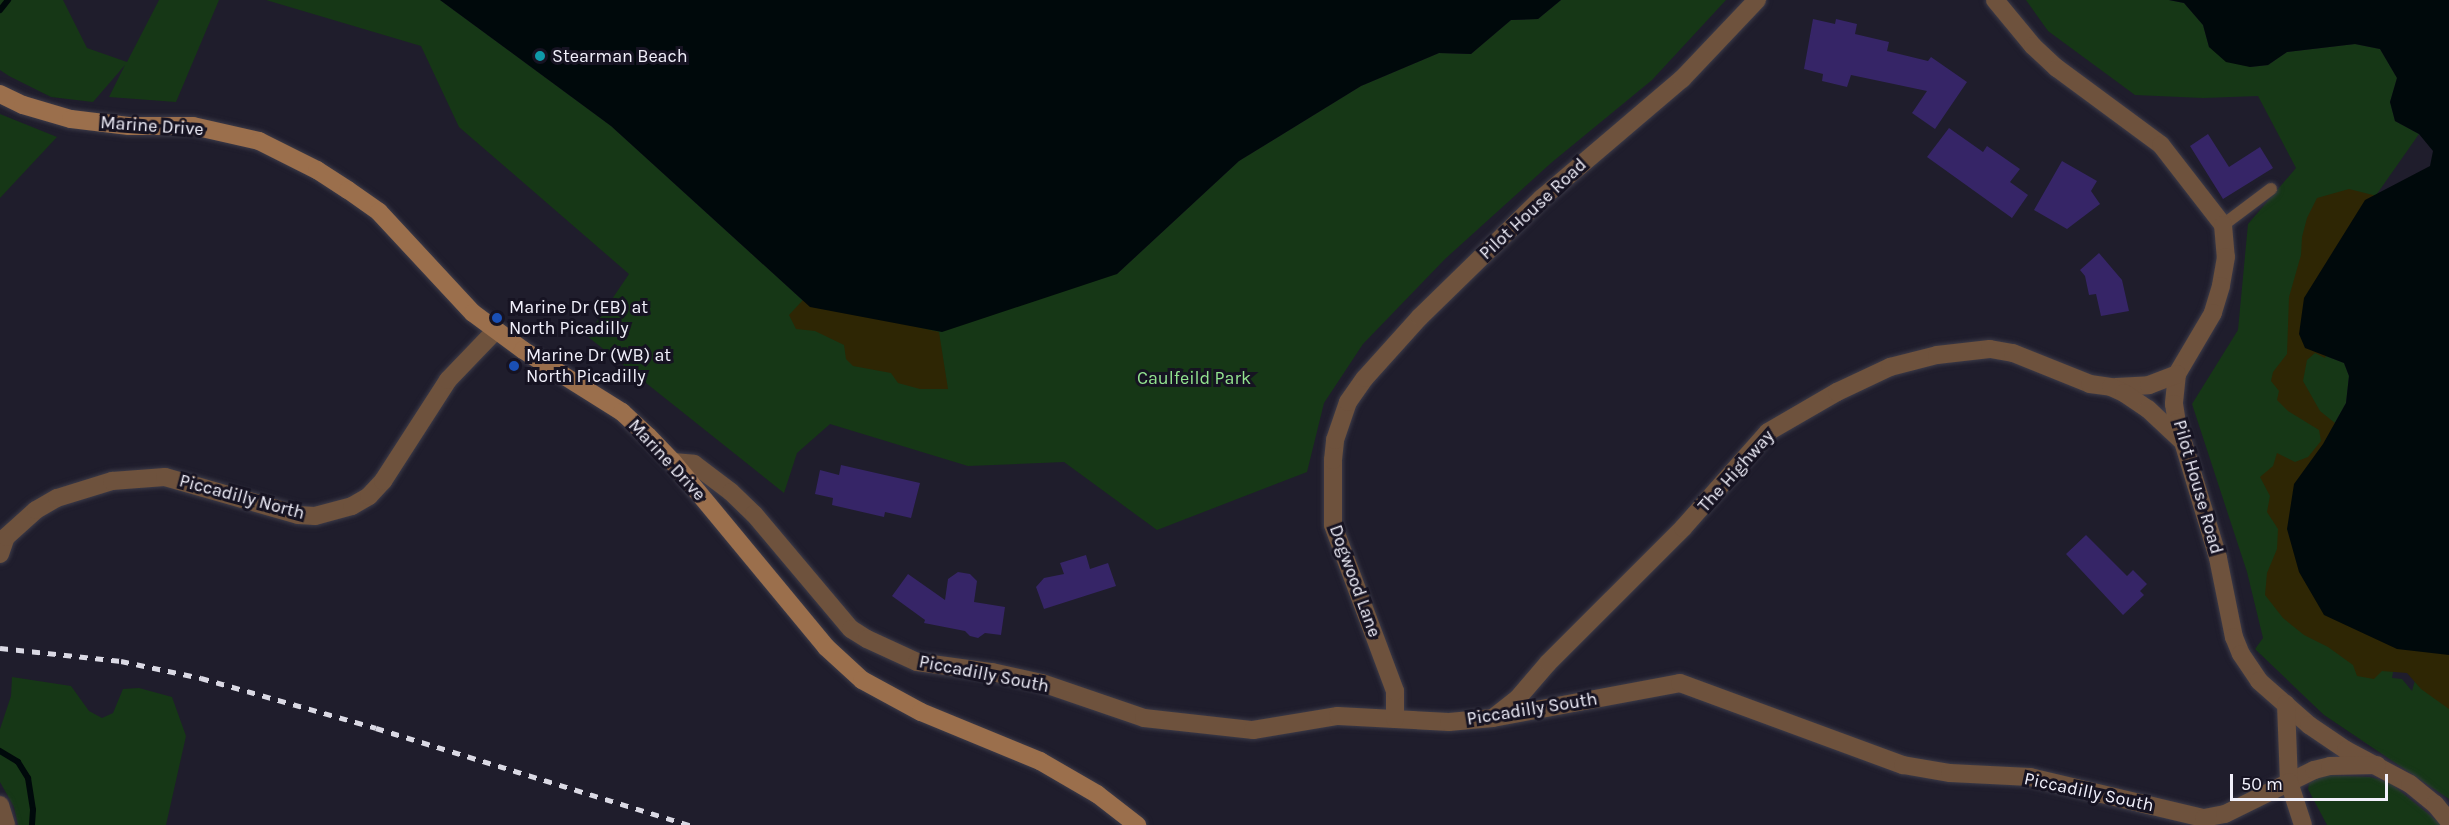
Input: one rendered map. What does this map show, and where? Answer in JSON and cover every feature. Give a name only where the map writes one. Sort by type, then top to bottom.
[{"type":"main road","name":"Marine Drive","points":[[0,94],[23,105],[71,119],[129,126],[193,126],[259,141],[317,170],[379,212],[473,313],[523,350],[622,412],[673,462],[826,646],[862,680],[921,712],[1050,767],[1097,794],[1137,825]]},
{"type":"street","name":"Pilot House Road","points":[[1335,440],[1347,402],[1406,332],[1542,198],[1682,78],[1757,0]]},
{"type":"street","points":[[1995,0],[2037,51],[2161,145],[2223,225]]},
{"type":"street","name":"Pilot House Road","points":[[2223,225],[2226,257],[2221,286],[2213,313],[2178,374],[2175,404],[2184,443],[2218,558],[2234,637],[2252,671],[2286,704],[2327,739],[2410,783],[2435,804],[2449,821]]},
{"type":"street","name":"Piccadilly North","points":[[0,554],[6,537],[36,510],[68,494],[112,481],[174,479],[298,515],[315,516],[352,506],[369,496],[383,481],[448,380],[496,330]]},
{"type":"street","name":"The Highway","points":[[1493,718],[1518,698],[1548,663],[1683,528],[1768,432],[1837,392],[1890,367],[1937,355],[1990,350],[2013,353],[2090,384],[2111,387],[2149,386],[2178,374]]},
{"type":"street","name":"The Highway","points":[[2111,387],[2148,409],[2184,443]]},
{"type":"street","name":"Dogwood Lane","points":[[1335,440],[1331,481],[1333,525],[1395,691],[1395,719]]},
{"type":"street","name":"Piccadilly South","points":[[673,462],[694,464],[714,478],[754,514],[851,629],[900,656],[917,662],[992,672],[1042,684],[1129,714],[1207,726],[1253,730],[1338,716],[1449,722],[1493,718],[1680,683],[1903,765],[1950,773],[2030,777],[2204,818],[2225,814],[2314,770],[2330,766],[2377,765]]},
{"type":"street","points":[[2286,704],[2289,782],[2303,825]]},
{"type":"street","points":[[0,805],[6,825]]},
{"type":"lane","points":[[2223,225],[2271,189]]},
{"type":"green space","points":[[0,0],[63,0],[87,48],[127,62],[159,0],[219,0],[176,102],[109,97],[125,65],[93,102],[51,97],[0,70]]},
{"type":"green space","name":"Caulfeild Park","points":[[266,0],[440,0],[611,126],[810,307],[1117,274],[1239,161],[1361,86],[1439,53],[1471,54],[1511,20],[1538,19],[1561,0],[1726,0],[1652,80],[1551,163],[1445,259],[1363,344],[1324,403],[1307,472],[1157,530],[1064,462],[968,466],[830,424],[797,453],[784,493],[587,336],[629,274],[459,127],[421,46]]},
{"type":"green space","points":[[2026,0],[2169,0],[2184,3],[2203,25],[2209,47],[2250,67],[2268,65],[2287,52],[2355,44],[2380,49],[2397,78],[2390,102],[2395,121],[2419,134],[2304,298],[2305,348],[2344,363],[2349,376],[2346,403],[2323,444],[2397,649],[2392,678],[2402,679],[2412,691],[2423,652],[2449,655],[2449,799],[2324,715],[2255,649],[2263,638],[2247,572],[2192,404],[2238,330],[2248,224],[2296,168],[2258,96],[2203,98],[2135,95],[2048,31]]},
{"type":"green space","points":[[0,114],[57,137],[0,198]]},
{"type":"green space","points":[[12,677],[71,686],[89,711],[102,718],[113,713],[123,689],[139,688],[172,697],[186,736],[166,825],[18,825],[14,807],[0,782],[0,729],[11,696]]},
{"type":"green space","points":[[2324,775],[2370,777],[2389,782],[2442,825],[2327,825],[2308,789],[2310,780]]},
{"type":"sand","points":[[2349,189],[2393,200],[2325,358],[2315,353],[2307,360],[2303,381],[2320,411],[2335,423],[2345,427],[2449,566],[2449,709],[2421,689],[2407,673],[2382,671],[2374,679],[2357,676],[2353,665],[2328,647],[2304,635],[2283,618],[2265,595],[2267,573],[2277,549],[2278,529],[2267,512],[2270,496],[2260,477],[2273,466],[2277,453],[2295,462],[2308,457],[2321,441],[2319,430],[2288,411],[2277,400],[2279,391],[2271,381],[2273,372],[2287,354],[2289,297],[2301,255],[2302,237],[2307,218],[2317,198]]},
{"type":"sand","points":[[803,300],[939,332],[948,389],[920,389],[898,383],[891,373],[853,366],[846,359],[844,345],[815,331],[796,329],[789,315]]},
{"type":"shaded area","points":[[440,0],[1561,0],[1538,19],[1511,20],[1471,54],[1439,53],[1361,86],[1239,161],[1117,274],[942,332],[810,307],[611,126]]},
{"type":"shaded area","points":[[2169,0],[2449,0],[2449,655],[2397,649],[2324,615],[2299,572],[2287,529],[2294,484],[2323,444],[2346,403],[2349,376],[2344,363],[2305,348],[2299,334],[2304,298],[2365,200],[2430,166],[2433,151],[2419,134],[2395,121],[2390,102],[2397,78],[2380,49],[2355,44],[2287,52],[2268,65],[2250,67],[2226,62],[2209,47],[2203,25],[2184,3]]},
{"type":"building","points":[[1813,19],[1835,24],[1836,19],[1857,24],[1855,34],[1889,42],[1887,51],[1928,61],[1931,57],[1967,82],[1935,129],[1912,113],[1927,91],[1851,75],[1847,87],[1822,81],[1823,74],[1804,69]]},
{"type":"building","points":[[1949,128],[1983,152],[1987,146],[2020,169],[2010,182],[2028,195],[2012,218],[1927,157]]},
{"type":"building","points":[[2208,134],[2229,167],[2260,147],[2273,168],[2223,199],[2190,146]]},
{"type":"building","points":[[2062,161],[2097,181],[2091,191],[2100,204],[2067,229],[2034,210]]},
{"type":"building","points":[[2099,253],[2122,280],[2129,311],[2101,316],[2096,294],[2089,295],[2085,276],[2080,270]]},
{"type":"building","points":[[841,465],[920,483],[911,518],[885,512],[884,517],[832,505],[833,498],[815,494],[820,470],[839,475]]},
{"type":"building","points":[[2086,535],[2127,576],[2133,570],[2147,584],[2140,591],[2144,595],[2123,615],[2066,554]]},
{"type":"building","points":[[1086,555],[1090,569],[1108,563],[1116,586],[1044,609],[1036,587],[1044,578],[1064,574],[1060,563]]},
{"type":"building","points":[[958,572],[970,574],[977,581],[974,602],[1005,607],[1001,635],[985,633],[978,638],[970,636],[965,631],[924,623],[925,620],[892,596],[908,574],[945,600],[948,579]]},
{"type":"waterway","points":[[0,10],[8,0]]},
{"type":"waterway","points":[[0,751],[18,762],[28,778],[33,810],[32,825]]},
{"type":"railway","points":[[0,648],[121,661],[201,678],[376,728],[690,825]]},
{"type":"place","name":"Stearman Beach","points":[[540,56]]},
{"type":"place","name":"Marine Dr (EB) at North Picadilly","points":[[497,318]]},
{"type":"place","name":"Marine Dr (WB) at North Picadilly","points":[[514,366]]}]
